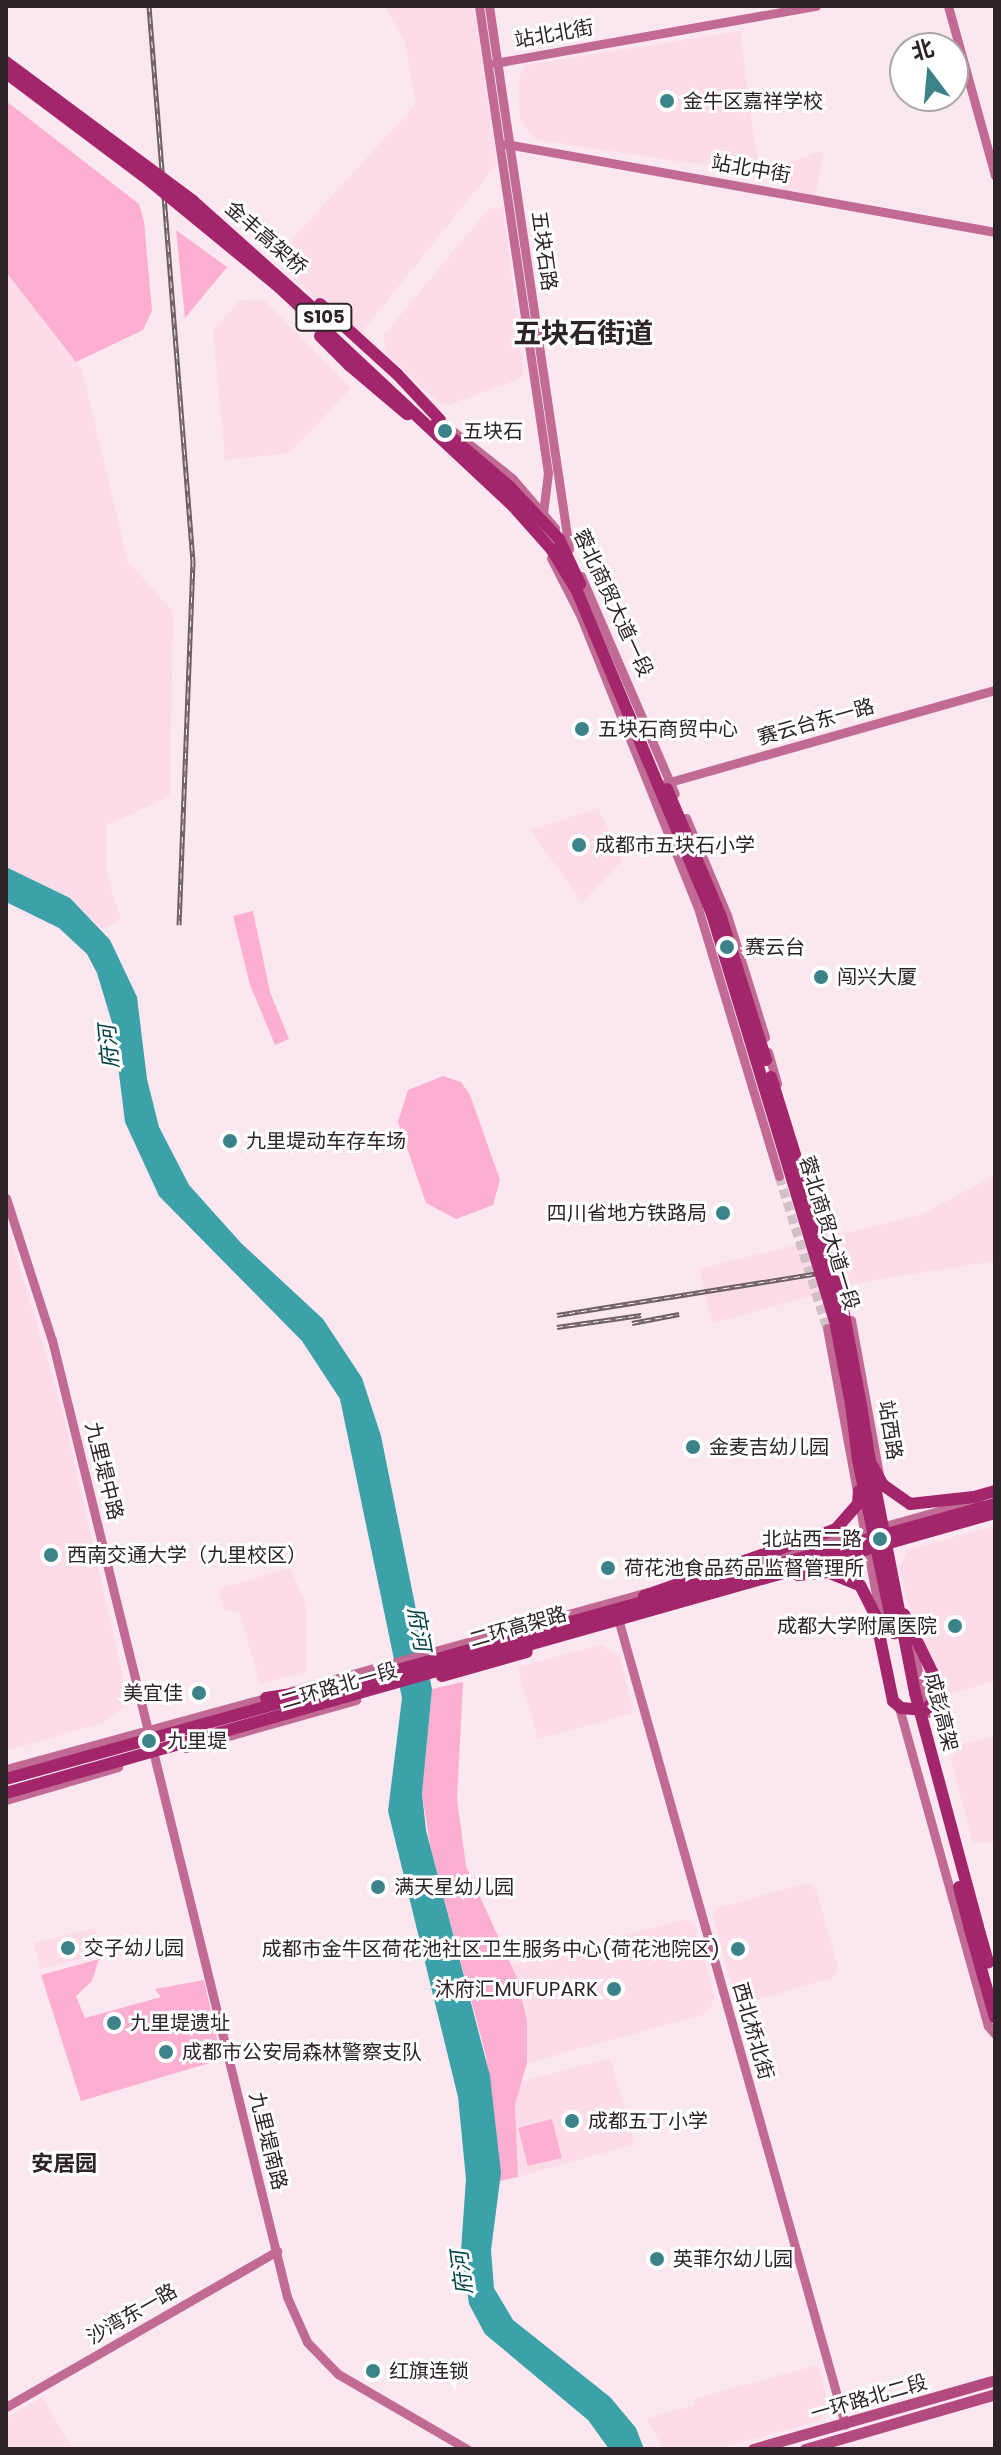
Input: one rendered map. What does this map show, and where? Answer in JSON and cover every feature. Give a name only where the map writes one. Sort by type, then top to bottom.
[{"type":"highway","points":[[6,55],[65,107]]},
{"type":"highway","name":"金丰高架桥","points":[[6,62],[187,203]]},
{"type":"highway","name":"金丰高架桥","points":[[6,73],[155,176],[510,487],[559,539],[591,617]]},
{"type":"highway","points":[[6,83],[99,152],[155,176]]},
{"type":"highway","points":[[187,203],[350,366],[407,414]]},
{"type":"highway","points":[[187,203],[241,230],[397,374],[440,420]]},
{"type":"highway","points":[[591,617],[668,785]]},
{"type":"highway","name":"蓉北商贸大道一段","points":[[591,617],[712,914],[836,1326],[863,1458]]},
{"type":"highway","name":"蓉北商贸大道一段","points":[[668,785],[721,917],[836,1287],[854,1360],[863,1458]]},
{"type":"highway","points":[[863,1458],[883,1485],[910,1504],[950,1503],[995,1493]]},
{"type":"highway","points":[[266,1698],[344,1680],[610,1607],[709,1570],[836,1529],[858,1504],[863,1458]]},
{"type":"highway","name":"成彭高架","points":[[863,1458],[915,1693],[974,1928]]},
{"type":"highway","name":"成彭高架","points":[[863,1458],[908,1693],[974,1928]]},
{"type":"highway","name":"二环高架路","points":[[6,1779],[610,1607],[995,1504]]},
{"type":"highway","name":"二环高架路","points":[[6,1793],[742,1584],[995,1516]]},
{"type":"highway","points":[[439,1676],[683,1608],[742,1584],[827,1572],[860,1585],[875,1614],[893,1701],[901,1708],[925,1710],[935,1701],[936,1680],[894,1594]]},
{"type":"highway","points":[[974,1928],[995,1989]]},
{"type":"highway","points":[[974,1928],[995,2018]]},
{"type":"main road","name":"五块石路","points":[[479,6],[511,144],[569,549]]},
{"type":"main road","name":"五块石路","points":[[489,6],[500,144],[548,473],[543,511],[544,547]]},
{"type":"main road","name":"站北北街","points":[[493,63],[816,6]]},
{"type":"main road","points":[[948,6],[995,176]]},
{"type":"main road","name":"站北中街","points":[[500,144],[995,232]]},
{"type":"main road","points":[[139,155],[155,176]]},
{"type":"main road","name":"蓉北商贸大道一段","points":[[171,181],[258,252],[440,420],[512,478],[543,511],[569,549],[668,785],[727,915],[807,1183]]},
{"type":"main road","name":"蓉北商贸大道一段","points":[[249,262],[536,533],[581,617],[707,932],[779,1176]]},
{"type":"main road","name":"赛云台东一路","points":[[647,788],[668,785],[995,690]]},
{"type":"main road","name":"九里堤中路","points":[[6,1198],[52,1340],[156,1756]]},
{"type":"main road","name":"站西路","points":[[851,1320],[891,1546]]},
{"type":"main road","points":[[827,1328],[862,1533],[909,1746],[988,2026],[995,2034]]},
{"type":"main road","name":"二环路北一段","points":[[6,1769],[383,1665],[610,1607],[995,1493]]},
{"type":"main road","name":"二环路北一段","points":[[6,1800],[995,1516]]},
{"type":"main road","points":[[891,1546],[932,1740],[995,1969]]},
{"type":"main road","name":"西北桥北街","points":[[610,1607],[619,1623],[845,2424]]},
{"type":"main road","name":"九里堤南路","points":[[156,1756],[297,2323],[322,2360],[360,2390],[467,2449]]},
{"type":"main road","name":"沙湾东一路","points":[[6,2407],[277,2251]]},
{"type":"main road","name":"一环路北二段","points":[[753,2449],[995,2380]]},
{"type":"main road","name":"一环路北二段","points":[[805,2449],[995,2394]]},
{"type":"shaded area","points":[[384,6],[474,6],[497,164],[356,339],[274,259],[416,104],[404,39]]},
{"type":"shaded area","name":"金牛区嘉祥学校","points":[[740,31],[758,165],[752,172],[536,140],[520,120],[518,80],[526,65]]},
{"type":"shaded area","points":[[6,101],[139,204],[144,221],[152,311],[143,330],[76,362],[6,272]]},
{"type":"shaded area","points":[[824,150],[816,196],[781,190],[781,166]]},
{"type":"shaded area","points":[[489,208],[503,208],[524,371],[521,378],[449,405],[438,402],[385,353],[384,335]]},
{"type":"shaded area","points":[[176,230],[227,267],[185,318]]},
{"type":"shaded area","points":[[6,272],[82,369],[128,562],[173,611],[170,796],[106,826],[107,875],[121,919],[102,929],[70,898],[6,867]]},
{"type":"shaded area","points":[[240,300],[265,301],[351,388],[290,453],[225,460],[213,331]]},
{"type":"shaded area","name":"成都市五块石小学","points":[[598,808],[623,860],[582,903],[531,830]]},
{"type":"shaded area","points":[[253,911],[270,992],[289,1039],[275,1045],[250,985],[233,916]]},
{"type":"shaded area","points":[[443,1076],[461,1082],[470,1095],[500,1180],[493,1205],[456,1219],[426,1203],[398,1122],[408,1090]]},
{"type":"shaded area","points":[[995,1175],[995,1261],[863,1282],[712,1323],[699,1269],[923,1214]]},
{"type":"shaded area","name":"西南交通大学（九里校区）","points":[[6,1221],[62,1408],[129,1703],[102,1723],[6,1751]]},
{"type":"shaded area","name":"成都大学附属医院","points":[[995,1526],[995,1681],[934,1698],[899,1570],[907,1550]]},
{"type":"shaded area","points":[[290,1568],[307,1606],[307,1671],[260,1684],[239,1611],[224,1611],[218,1589]]},
{"type":"shaded area","points":[[601,1645],[620,1655],[633,1713],[538,1739],[517,1667]]},
{"type":"shaded area","points":[[463,1682],[457,1799],[466,1866],[518,1980],[527,2022],[527,2063],[515,2105],[518,2177],[500,2181],[486,2056],[431,1850],[422,1794],[432,1689]]},
{"type":"shaded area","points":[[995,1736],[995,1843],[973,1843],[951,1760],[961,1745]]},
{"type":"shaded area","points":[[806,1883],[816,1889],[838,1967],[832,1978],[748,2002],[734,1994],[713,1916],[718,1908]]},
{"type":"shaded area","name":"沐府汇MUFUPARK","points":[[685,1919],[695,1924],[715,1999],[706,2014],[527,2063],[524,2002],[512,1965]]},
{"type":"shaded area","name":"交子幼儿园","points":[[95,1928],[102,1954],[40,1969],[34,1943]]},
{"type":"shaded area","points":[[99,1959],[92,1981],[76,1996],[85,2018],[161,1997],[155,1989],[204,1980],[220,2052],[213,2062],[81,2101],[41,1975]]},
{"type":"shaded area","name":"成都五丁小学","points":[[610,2058],[635,2144],[518,2177],[515,2105],[521,2082]]},
{"type":"shaded area","points":[[552,2119],[562,2158],[528,2166],[518,2128]]},
{"type":"shaded area","points":[[818,2365],[828,2403],[819,2421],[717,2449],[664,2449],[646,2419],[694,2405],[693,2399]]},
{"type":"shaded area","points":[[42,2397],[73,2449],[6,2449],[6,2418]]},
{"type":"water","name":"府河","points":[[6,867],[70,898],[110,940],[137,997],[147,1079],[159,1127],[189,1185],[241,1243],[323,1319],[362,1378],[381,1436],[432,1689],[422,1794],[426,1830],[490,2076],[501,2173],[491,2250],[494,2288],[513,2320],[610,2397],[636,2428],[644,2449],[609,2449],[588,2420],[485,2334],[469,2304],[461,2250],[466,2179],[458,2097],[388,1811],[402,1698],[340,1399],[302,1341],[159,1196],[125,1122],[113,1026],[97,973],[87,954],[59,928],[6,902]]},
{"type":"tunnel","points":[[779,1176],[827,1328]]},
{"type":"railway","points":[[149,6],[193,561],[179,925]]},
{"type":"railway","points":[[557,1315],[843,1269]]},
{"type":"railway","points":[[632,1323],[679,1314]]},
{"type":"railway","points":[[557,1327],[641,1315]]},
{"type":"place","name":"金牛区嘉祥学校","points":[[667,101]]},
{"type":"place","name":"五块石","points":[[445,431]]},
{"type":"place","name":"五块石商贸中心","points":[[582,729]]},
{"type":"place","name":"成都市五块石小学","points":[[579,845]]},
{"type":"place","name":"赛云台","points":[[727,947]]},
{"type":"place","name":"闯兴大厦","points":[[821,977]]},
{"type":"place","name":"九里堤动车存车场","points":[[230,1141]]},
{"type":"place","name":"四川省地方铁路局","points":[[723,1213]]},
{"type":"place","name":"金麦吉幼儿园","points":[[693,1447]]},
{"type":"place","name":"北站西二路","points":[[880,1539]]},
{"type":"place","name":"西南交通大学（九里校区）","points":[[51,1555]]},
{"type":"place","name":"荷花池食品药品监督管理所","points":[[608,1568]]},
{"type":"place","name":"成都大学附属医院","points":[[955,1626]]},
{"type":"place","name":"美宜佳","points":[[199,1693]]},
{"type":"place","name":"九里堤","points":[[149,1741]]},
{"type":"place","name":"满天星幼儿园","points":[[378,1887]]},
{"type":"place","name":"交子幼儿园","points":[[68,1948]]},
{"type":"place","name":"成都市金牛区荷花池社区卫生服务中心(荷花池院区)","points":[[738,1949]]},
{"type":"place","name":"沐府汇MUFUPARK","points":[[614,1989]]},
{"type":"place","name":"九里堤遗址","points":[[114,2023]]},
{"type":"place","name":"成都市公安局森林警察支队","points":[[166,2052]]},
{"type":"place","name":"成都五丁小学","points":[[572,2121]]},
{"type":"place","name":"英菲尔幼儿园","points":[[657,2259]]},
{"type":"place","name":"红旗连锁","points":[[373,2371]]},
{"type":"district","name":"五块石街道","points":[[583,334]]},
{"type":"district","name":"安居园","points":[[64,2164]]}]
